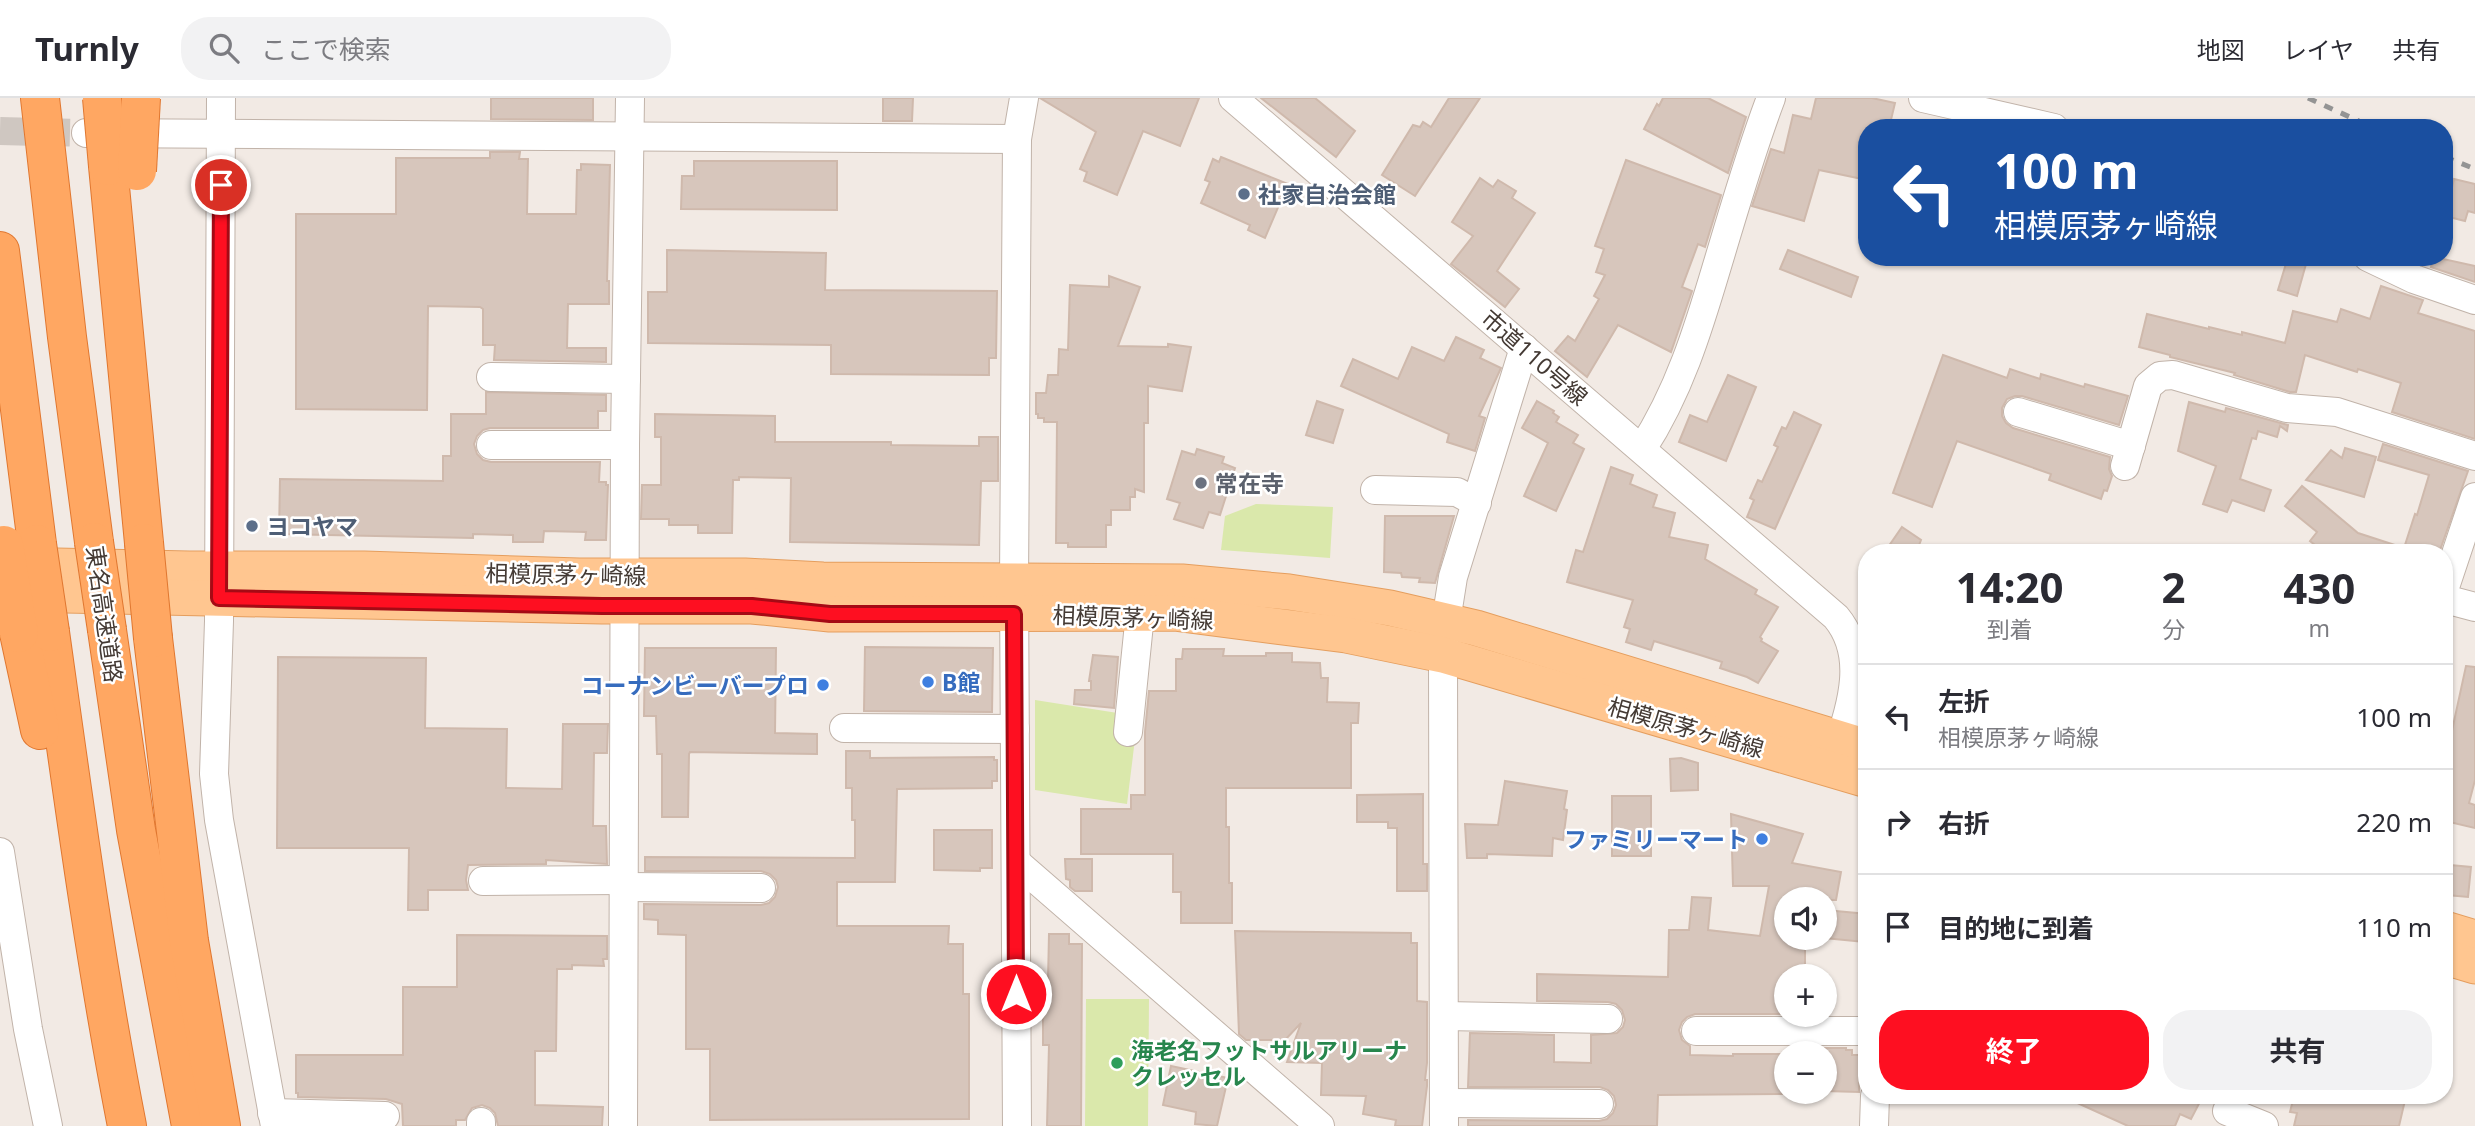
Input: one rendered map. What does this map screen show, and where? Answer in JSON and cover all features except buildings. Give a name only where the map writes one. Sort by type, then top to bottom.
[{"type":"highway","name":"東名高速道路","points":[[40,98],[67,337],[138,844],[191,1126]]},
{"type":"highway","points":[[102,98],[122,169],[135,292],[153,638],[189,940],[221,1126]]},
{"type":"highway","points":[[122,169],[141,98]]},
{"type":"highway","points":[[0,251],[10,544],[34,632],[127,1126]]},
{"type":"main road","name":"相模原茅ヶ崎線","points":[[10,544],[220,584]]},
{"type":"main road","name":"相模原茅ヶ崎線","points":[[0,593],[220,584],[364,569],[624,591],[746,576],[823,580],[1014,598],[1140,614],[1174,613],[1311,629],[1443,655],[1846,751]]},
{"type":"main road","name":"相模原茅ヶ崎線","points":[[1014,598],[1195,583],[1289,592],[1390,608],[1446,621],[1846,751],[1858,768]]},
{"type":"main road","points":[[2453,931],[2475,938]]},
{"type":"main road","points":[[2453,959],[2475,966]]},
{"type":"street","points":[[221,98],[220,584],[214,774],[221,833],[274,1119],[385,1112]]},
{"type":"street","points":[[623,1126],[624,591],[629,98]]},
{"type":"street","points":[[1017,1126],[1014,598],[1017,139],[1024,98]]},
{"type":"street","name":"市道110号線","points":[[1233,98],[1836,617],[1846,628],[1852,644],[1855,670],[1846,751]]},
{"type":"street","points":[[1642,449],[1678,383],[1693,344],[1754,143],[1771,98]]},
{"type":"street","points":[[1923,98],[2015,119]]},
{"type":"street","points":[[86,133],[1017,139]]},
{"type":"street","points":[[2387,266],[2414,279],[2475,300]]},
{"type":"street","points":[[1524,348],[1453,577],[1446,621],[1443,655],[1444,1115],[1599,1104]]},
{"type":"street","points":[[2018,412],[2056,435],[2128,456],[2148,386],[2160,376],[2173,375],[2287,408],[2337,412],[2475,456]]},
{"type":"street","points":[[491,377],[626,379]]},
{"type":"street","points":[[491,444],[625,445]]},
{"type":"street","points":[[1375,490],[1457,492],[1477,503]]},
{"type":"street","points":[[2453,563],[2475,497]]},
{"type":"street","points":[[2453,601],[2475,607]]},
{"type":"street","points":[[1128,732],[1140,614]]},
{"type":"street","points":[[844,729],[878,740],[1015,729]]},
{"type":"street","points":[[0,852],[28,1028],[48,1126]]},
{"type":"street","points":[[1016,862],[1320,1126]]},
{"type":"street","points":[[483,881],[761,888]]},
{"type":"street","points":[[1444,1016],[1608,1019]]},
{"type":"street","points":[[1696,1031],[1858,1031]]},
{"type":"street","points":[[1874,1126],[1875,1104]]},
{"type":"street","points":[[2227,1111],[2264,1126]]},
{"type":"green space","points":[[1256,504],[1333,507],[1330,558],[1221,550],[1225,516]]},
{"type":"green space","points":[[1035,700],[1124,714],[1135,739],[1127,804],[1035,790]]},
{"type":"green space","name":"海老名フットサルアリーナ クレッセル","points":[[1086,999],[1149,999],[1148,1126],[1085,1126]]},
{"type":"tunnel","points":[[0,131],[86,133]]},
{"type":"railway","points":[[2308,98],[2354,119]]},
{"type":"railway","points":[[2453,160],[2475,169]]},
{"type":"place","name":"社家自治会館","points":[[1244,194]]},
{"type":"place","name":"常在寺","points":[[1201,483]]},
{"type":"place","name":"ヨコヤマ","points":[[252,526]]},
{"type":"place","name":"B館","points":[[928,682]]},
{"type":"place","name":"コーナンビーバープロ","points":[[823,685]]},
{"type":"place","name":"ファミリーマート","points":[[1762,839]]},
{"type":"place","name":"海老名フットサルアリーナ クレッセル","points":[[1117,1063]]},
{"type":"route","points":[[221,185],[219,598],[602,606],[752,606],[830,614],[1014,614],[1016,994]]}]
